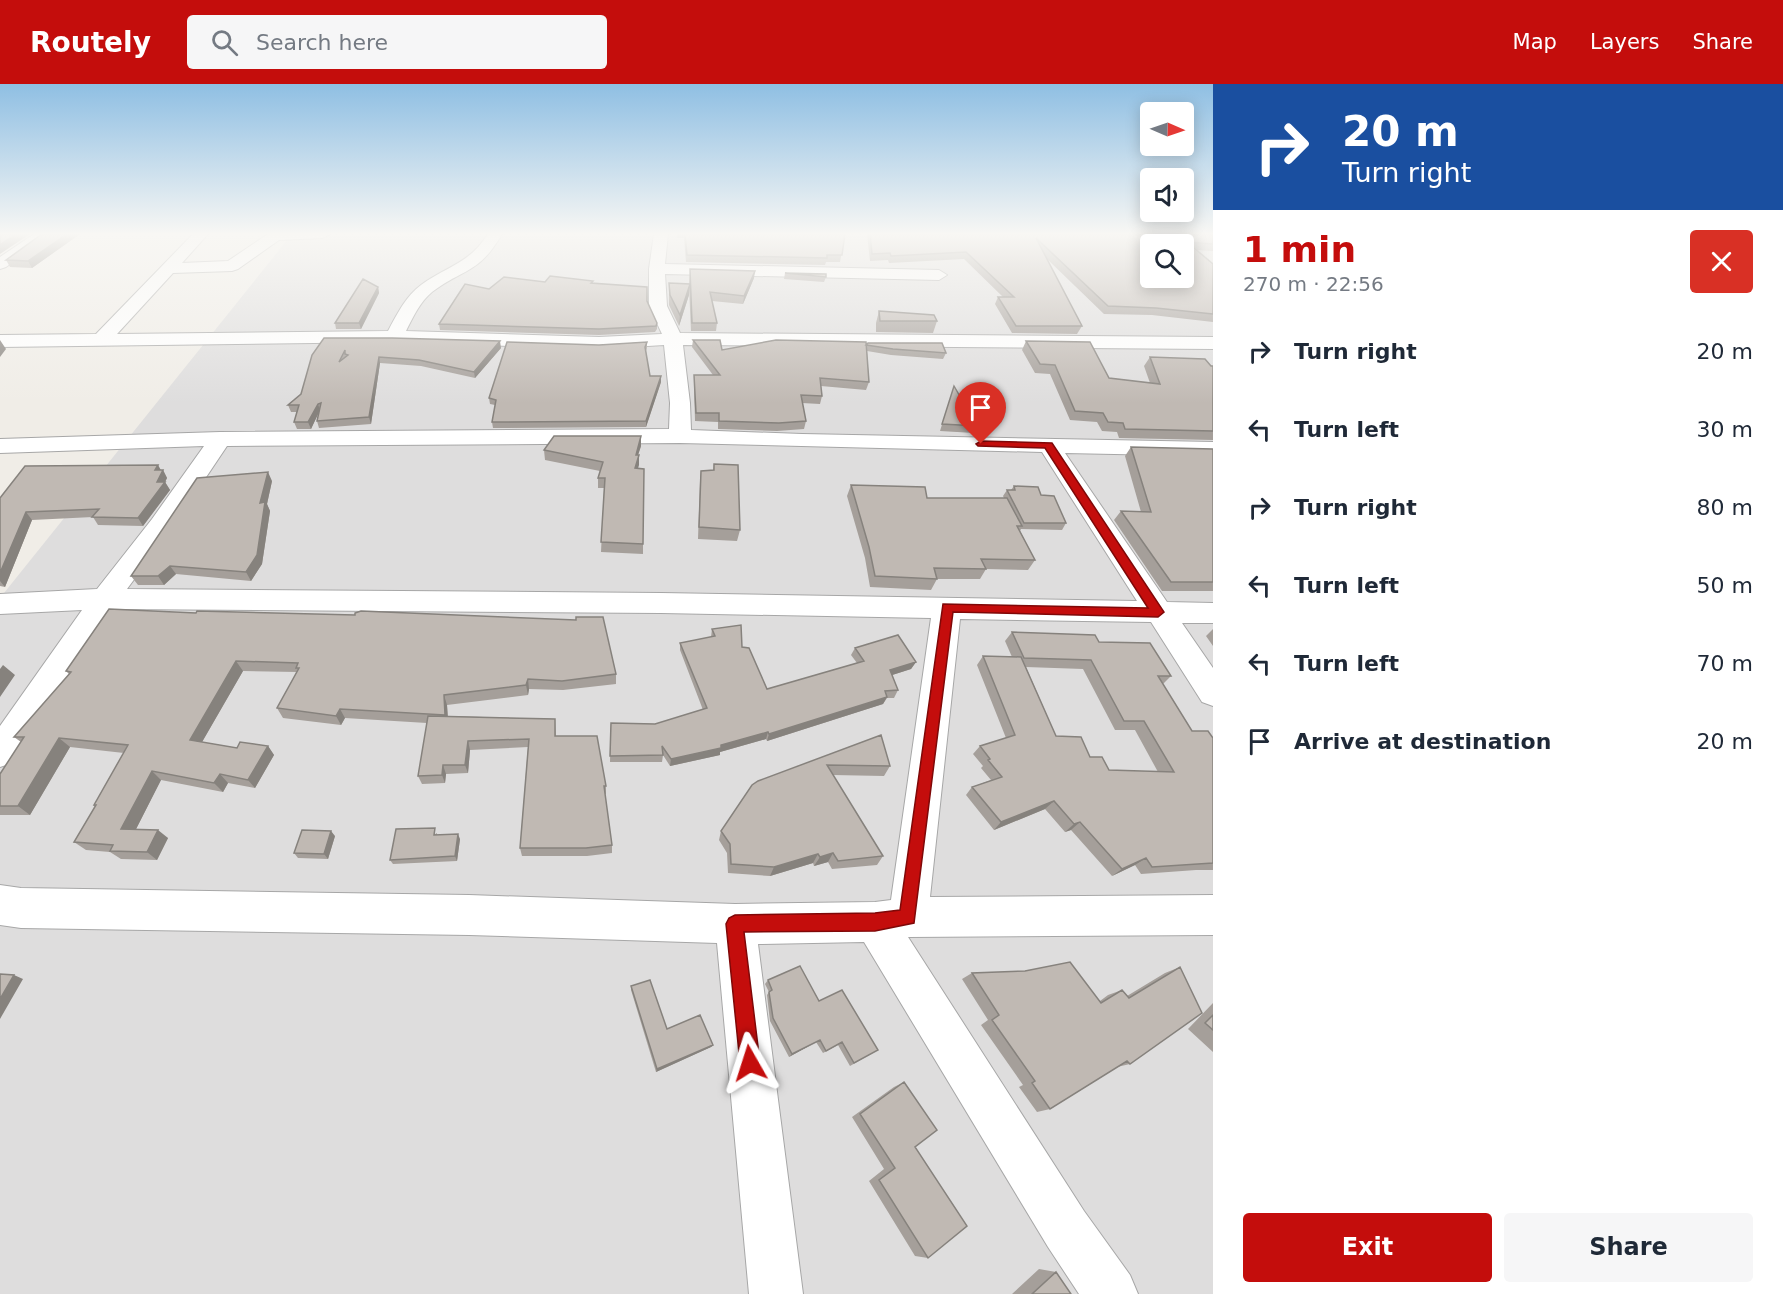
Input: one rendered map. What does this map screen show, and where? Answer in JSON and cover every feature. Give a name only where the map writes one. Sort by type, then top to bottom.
[{"type":"street","points":[[100,341],[149,290]]},
{"type":"street","points":[[394,336],[411,304],[425,290]]},
{"type":"street","points":[[658,290],[658,306],[673,339],[680,403],[680,436]]},
{"type":"street","points":[[0,341],[394,336],[599,343],[673,339],[1213,343]]},
{"type":"street","points":[[0,446],[220,439],[680,436],[802,441],[1213,449]]},
{"type":"street","points":[[0,753],[105,599],[161,525],[220,439]]},
{"type":"street","points":[[1048,445],[1213,693]]},
{"type":"street","points":[[0,604],[105,599],[947,607],[1213,613]]},
{"type":"street","points":[[947,607],[892,920],[1066,1228],[1111,1294]]},
{"type":"street","points":[[0,905],[21,908],[469,915],[735,924],[1142,914],[1213,915]]},
{"type":"street","points":[[735,924],[776,1294]]},
{"type":"shaded area","points":[[247,290],[1213,290],[1213,1294],[0,1294],[0,598]]},
{"type":"building","points":[[356,290],[376,290],[359,323],[335,323]]},
{"type":"building","points":[[461,290],[647,290],[647,301],[657,323],[656,326],[599,329],[439,324]]},
{"type":"building","points":[[670,290],[688,290],[680,315]]},
{"type":"building","points":[[691,290],[746,290],[744,296],[710,292],[717,323],[692,323]]},
{"type":"building","points":[[1007,290],[1063,290],[1082,326],[1016,326],[998,297],[1014,297]]},
{"type":"building","points":[[1092,290],[1213,290],[1213,314],[1108,306]]},
{"type":"building","points":[[879,311],[934,315],[937,321],[880,321]]},
{"type":"building","points":[[324,338],[500,341],[474,372],[419,360],[379,357],[369,417],[317,421],[321,403],[318,404],[308,422],[294,422],[299,405],[288,405],[301,394],[312,355]],"holes":[[[345,350],[345,354],[348,355],[339,362]]]},
{"type":"building","points":[[693,340],[720,340],[722,350],[776,340],[866,342],[869,382],[820,378],[822,396],[801,395],[806,421],[779,423],[719,421],[719,413],[696,413],[694,375],[720,375]]},
{"type":"building","points":[[1026,341],[1090,342],[1109,378],[1160,384],[1150,357],[1205,359],[1213,366],[1213,431],[1125,429],[1123,423],[1108,422],[1103,413],[1075,411],[1055,365],[1040,364]]},
{"type":"building","points":[[507,342],[599,345],[647,342],[645,347],[650,376],[661,376],[646,421],[492,422],[496,400],[489,398]]},
{"type":"building","points":[[868,343],[942,343],[946,353],[866,345]]},
{"type":"building","points":[[954,386],[977,426],[942,424]]},
{"type":"building","points":[[554,436],[641,436],[635,468],[644,469],[643,544],[601,542],[605,478],[598,478],[603,462],[544,450]]},
{"type":"building","points":[[1131,447],[1213,449],[1213,582],[1171,582],[1121,511],[1151,512]]},
{"type":"building","points":[[714,464],[738,465],[740,530],[699,527],[701,471],[714,470]]},
{"type":"building","points":[[158,465],[155,470],[163,470],[157,482],[165,482],[138,518],[92,517],[99,509],[26,512],[0,573],[0,498],[25,466]]},
{"type":"building","points":[[268,472],[260,503],[265,502],[257,555],[246,572],[170,566],[158,576],[131,576],[197,478]]},
{"type":"building","points":[[851,485],[925,487],[927,498],[1007,498],[1022,526],[1017,526],[1035,560],[981,559],[986,569],[934,568],[937,579],[875,576]]},
{"type":"building","points":[[1014,486],[1038,487],[1041,495],[1054,496],[1066,523],[1024,523],[1007,490],[1015,490]]},
{"type":"building","points":[[109,609],[196,613],[197,611],[355,615],[361,611],[576,620],[576,617],[603,617],[616,674],[562,681],[528,679],[526,685],[444,695],[445,715],[340,709],[336,716],[277,708],[299,668],[296,668],[298,663],[236,661],[190,740],[237,748],[240,742],[268,746],[248,780],[220,774],[214,783],[152,771],[121,829],[158,830],[147,852],[110,851],[113,845],[74,842],[128,745],[59,738],[18,806],[0,806],[0,774],[24,737],[14,737],[71,672],[66,671]]},
{"type":"building","points":[[741,625],[742,647],[749,648],[767,689],[864,661],[855,648],[898,635],[916,662],[890,670],[898,690],[885,691],[887,697],[769,734],[768,732],[721,745],[721,748],[671,759],[662,746],[663,755],[610,756],[611,723],[655,724],[707,708],[680,643],[715,636],[712,629]]},
{"type":"building","points":[[1012,632],[1095,635],[1099,642],[1150,643],[1171,676],[1158,676],[1192,731],[1208,731],[1213,738],[1213,863],[1152,867],[1146,858],[1122,869],[1080,822],[1074,824],[1054,801],[1001,822],[972,787],[1002,777],[980,746],[1015,735],[983,656],[1021,657],[1056,736],[1081,737],[1090,757],[1102,757],[1109,770],[1174,772],[1144,721],[1124,721],[1091,660],[1024,658]]},
{"type":"building","points":[[428,716],[555,719],[555,736],[597,736],[606,786],[604,786],[612,845],[586,848],[520,848],[529,739],[468,741],[465,765],[443,765],[442,775],[418,776]]},
{"type":"building","points":[[881,735],[890,766],[827,765],[883,856],[838,861],[833,853],[820,857],[818,854],[774,867],[731,864],[730,844],[721,831],[752,785]]},
{"type":"building","points":[[435,828],[434,835],[458,834],[455,856],[390,860],[396,829]]},
{"type":"building","points":[[302,830],[331,831],[324,854],[294,853]]},
{"type":"building","points":[[1070,962],[1101,1003],[1122,990],[1129,998],[1180,967],[1202,1013],[1130,1064],[1127,1061],[1050,1109],[1032,1083],[1035,1081],[992,1020],[999,1015],[972,973],[1025,971]]},
{"type":"building","points":[[800,966],[819,1001],[842,990],[878,1050],[854,1063],[842,1042],[826,1051],[820,1040],[792,1054],[773,1018],[769,992],[772,990],[768,980]]},
{"type":"building","points":[[0,974],[14,975],[0,999]]},
{"type":"building","points":[[650,980],[667,1029],[700,1015],[713,1045],[657,1069],[631,986]]},
{"type":"building","points":[[1213,1015],[1213,1030],[1205,1023]]},
{"type":"building","points":[[904,1082],[937,1130],[915,1147],[967,1226],[928,1258],[879,1180],[895,1168],[860,1114]]},
{"type":"building","points":[[1056,1272],[1071,1294],[1032,1294]]},
{"type":"route","points":[[750,1063],[735,924],[875,922],[908,917],[947,607],[1158,612],[1048,445],[981,444]]}]
